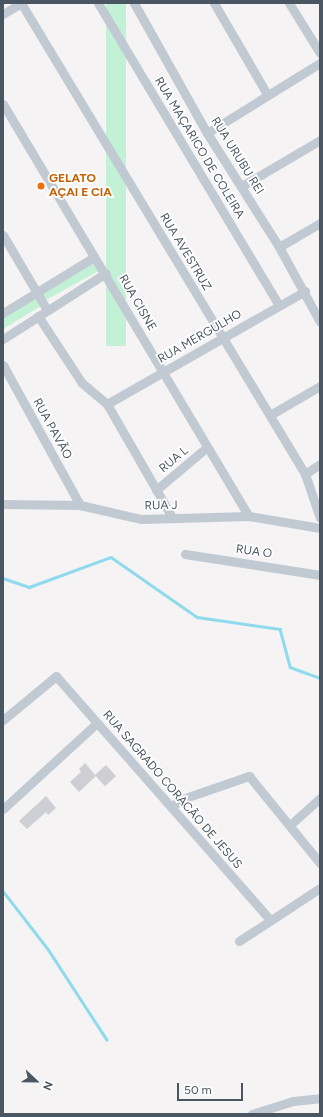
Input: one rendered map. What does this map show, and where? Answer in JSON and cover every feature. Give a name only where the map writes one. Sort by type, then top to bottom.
[{"type":"street","points":[[3,14],[21,3]]},
{"type":"street","name":"RUA AVESTRUZ","points":[[21,3],[305,474],[320,518]]},
{"type":"street","name":"RUA MAÇARICO DE COLEIRA","points":[[98,3],[279,305]]},
{"type":"street","name":"RUA URUBU REI","points":[[134,3],[207,133],[242,186],[318,311],[320,322]]},
{"type":"street","points":[[214,3],[267,94]]},
{"type":"street","points":[[290,3],[320,53]]},
{"type":"street","points":[[207,133],[267,94],[320,63]]},
{"type":"street","name":"RUA CISNE","points":[[3,104],[94,256],[106,273],[207,447],[249,516]]},
{"type":"street","points":[[242,186],[320,140]]},
{"type":"street","points":[[280,247],[320,223]]},
{"type":"street","points":[[3,235],[36,294],[47,310]]},
{"type":"street","points":[[3,313],[36,294],[94,256]]},
{"type":"street","points":[[3,339],[106,273]]},
{"type":"street","name":"RUA MERGULHO","points":[[107,404],[305,291]]},
{"type":"street","points":[[38,316],[82,383],[107,404],[172,518]]},
{"type":"street","name":"RUA PAVÃO","points":[[3,365],[80,505]]},
{"type":"street","points":[[270,414],[320,386]]},
{"type":"street","name":"RUA L","points":[[156,490],[207,447]]},
{"type":"street","points":[[305,474],[320,464]]},
{"type":"street","name":"RUA J","points":[[3,504],[80,505],[141,519],[249,516],[320,528]]},
{"type":"street","name":"RUA O","points":[[184,554],[320,575]]},
{"type":"street","name":"RUA SAGRADO CORACÃO DE JESUS","points":[[3,720],[56,676],[270,920]]},
{"type":"street","points":[[3,809],[97,722]]},
{"type":"street","points":[[171,806],[188,796],[249,776],[320,863]]},
{"type":"street","points":[[290,825],[320,798]]},
{"type":"street","points":[[239,941],[320,888]]},
{"type":"street","points":[[252,1114],[292,1101],[320,1098]]},
{"type":"green space","points":[[106,3],[126,3],[126,346],[106,346]]},
{"type":"green space","points":[[94,262],[99,271],[44,301],[39,293]]},
{"type":"green space","points":[[36,297],[41,306],[3,329],[3,317]]},
{"type":"building","points":[[85,763],[96,776],[79,792],[70,782],[81,772],[79,769]]},
{"type":"building","points":[[106,765],[116,776],[105,786],[95,775]]},
{"type":"building","points":[[46,796],[56,808],[48,815],[46,812],[27,829],[19,821]]},
{"type":"waterway","points":[[3,578],[29,587],[111,557],[197,617],[280,629],[290,667],[320,678]]},
{"type":"waterway","points":[[3,891],[48,949],[107,1040]]},
{"type":"place","name":"GELATO AÇAI E CIA","points":[[41,186]]}]
